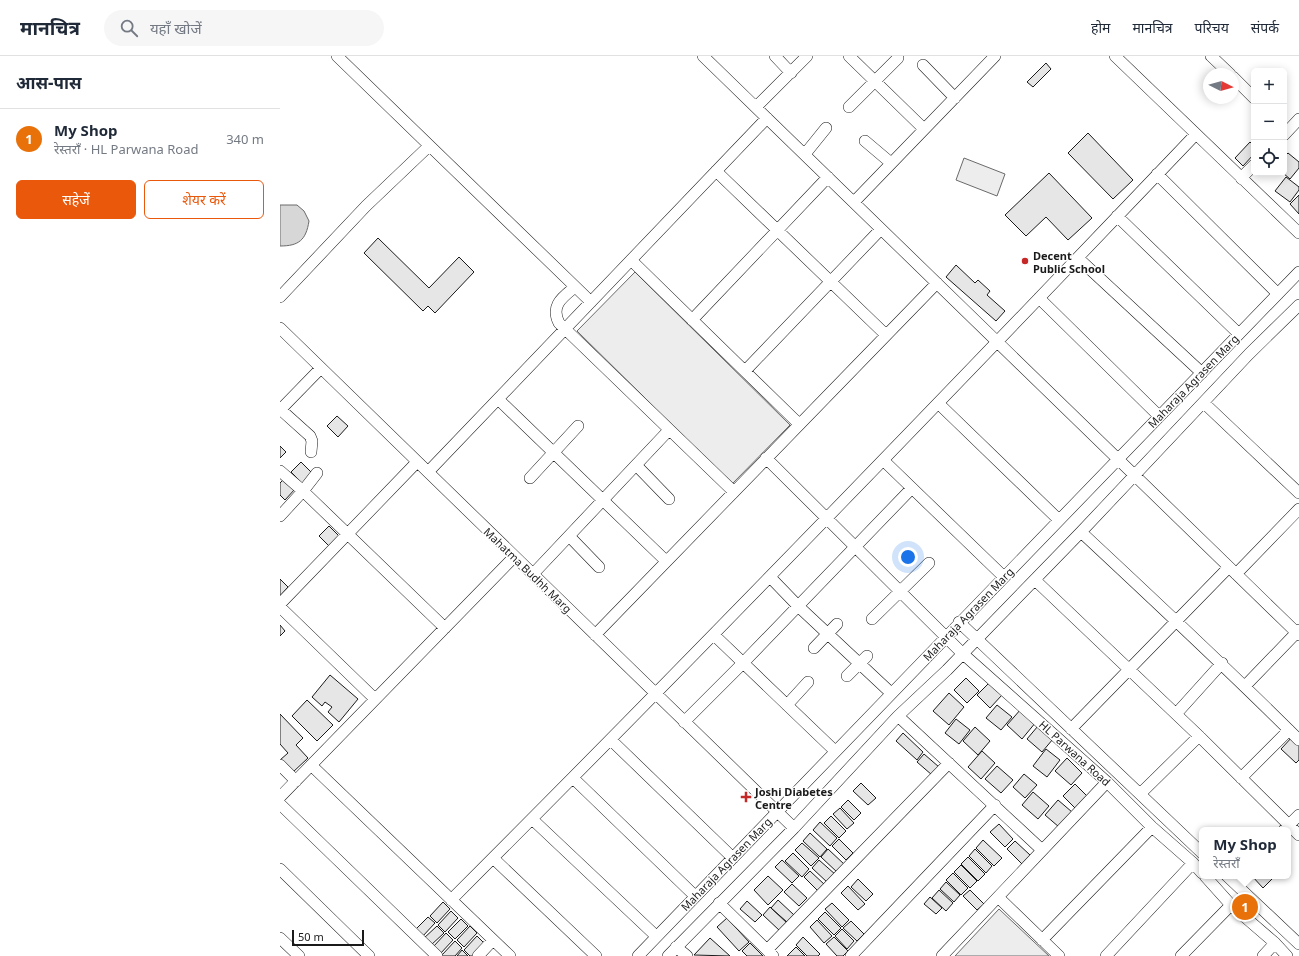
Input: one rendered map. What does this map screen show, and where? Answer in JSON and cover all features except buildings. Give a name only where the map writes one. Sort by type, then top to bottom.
[{"type":"street","points":[[337,56],[591,302]]},
{"type":"street","points":[[703,56],[1134,476],[1298,633],[1245,686]]},
{"type":"street","points":[[775,56],[791,73]]},
{"type":"street","points":[[756,107],[808,56]]},
{"type":"street","points":[[849,56],[924,129]]},
{"type":"street","points":[[854,202],[955,98],[993,56]]},
{"type":"street","points":[[1115,56],[1299,233]]},
{"type":"street","points":[[1211,56],[1224,68]]},
{"type":"street","points":[[849,107],[898,58]]},
{"type":"street","points":[[923,65],[955,98]]},
{"type":"street","points":[[1239,83],[1251,95]]},
{"type":"street","points":[[428,472],[767,118]]},
{"type":"street","points":[[1287,129],[1299,119]]},
{"type":"street","points":[[805,154],[826,128]]},
{"type":"street","points":[[451,900],[656,695],[1196,134]]},
{"type":"street","points":[[865,140],[891,163]]},
{"type":"street","points":[[280,297],[366,206],[430,146]]},
{"type":"street","points":[[1242,179],[1241,178],[1251,168]]},
{"type":"street","points":[[716,171],[886,335]]},
{"type":"street","points":[[1157,174],[1278,294]]},
{"type":"street","points":[[692,320],[828,177]]},
{"type":"street","points":[[1117,216],[1239,334]]},
{"type":"street","points":[[745,372],[881,229]]},
{"type":"street","points":[[1078,258],[1202,373]]},
{"type":"street","points":[[631,260],[799,424]]},
{"type":"street","name":"Maharaja Agrasen Marg","points":[[638,956],[959,622],[1299,272]]},
{"type":"street","points":[[594,635],[937,283]]},
{"type":"street","points":[[575,286],[563,297],[556,307],[557,318],[565,329],[734,492]]},
{"type":"street","points":[[1039,298],[1160,416]]},
{"type":"street","name":"Maharaja Agrasen Marg","points":[[668,956],[794,828],[898,716],[947,670],[1035,580],[1249,354],[1299,305]]},
{"type":"street","name":"Mahatma Budhh Marg","points":[[280,328],[794,828]]},
{"type":"street","points":[[311,452],[312,441],[310,436],[280,410],[321,368]]},
{"type":"street","points":[[498,399],[666,561]]},
{"type":"street","points":[[938,403],[1059,520]]},
{"type":"street","points":[[1204,403],[1299,493]]},
{"type":"street","points":[[530,478],[578,426]]},
{"type":"street","points":[[533,574],[669,430]]},
{"type":"street","name":"HL Parwana Road","points":[[766,458],[962,653],[1107,782],[1152,827],[1199,870]]},
{"type":"street","points":[[883,460],[1004,577]]},
{"type":"street","points":[[375,700],[280,606],[417,462]]},
{"type":"street","points":[[636,465],[669,499]]},
{"type":"street","points":[[280,471],[303,491],[445,628]]},
{"type":"street","points":[[280,516],[317,473]]},
{"type":"street","points":[[684,722],[912,488]]},
{"type":"street","points":[[1071,729],[1176,622],[1299,509]]},
{"type":"street","points":[[1081,532],[1176,622],[1222,663],[1299,740]]},
{"type":"street","points":[[569,536],[599,567]]},
{"type":"street","points":[[280,797],[514,556]]},
{"type":"street","points":[[872,619],[929,563]]},
{"type":"street","points":[[770,577],[828,634],[863,660],[891,693]]},
{"type":"street","points":[[1035,580],[1199,736],[1241,778],[1286,827]]},
{"type":"street","name":"HL Parwana Road","points":[[959,622],[1199,850]]},
{"type":"street","points":[[814,648],[837,624]]},
{"type":"street","points":[[714,635],[835,751]]},
{"type":"street","points":[[847,676],[863,660]]},
{"type":"street","points":[[1176,714],[1222,663]]},
{"type":"street","points":[[787,705],[808,682]]},
{"type":"street","points":[[898,716],[1042,850]]},
{"type":"street","points":[[1241,778],[1289,730]]},
{"type":"street","points":[[1140,794],[1199,736]]},
{"type":"street","points":[[612,740],[733,858]]},
{"type":"street","points":[[719,903],[770,953],[949,763]]},
{"type":"street","points":[[280,765],[296,781]]},
{"type":"street","points":[[311,765],[510,956]]},
{"type":"street","points":[[573,778],[695,896]]},
{"type":"street","points":[[942,956],[1107,782]]},
{"type":"street","points":[[280,804],[437,956]]},
{"type":"street","points":[[851,956],[995,805]]},
{"type":"street","points":[[1288,827],[1299,815]]},
{"type":"street","points":[[532,819],[656,936]]},
{"type":"street","points":[[1042,940],[1152,827]]},
{"type":"street","points":[[493,858],[596,956]]},
{"type":"street","points":[[1106,956],[1193,863]]},
{"type":"street","points":[[280,869],[369,956]]},
{"type":"street","points":[[1208,879],[1231,904],[1275,943],[1287,956]]},
{"type":"street","points":[[1234,879],[1299,944]]},
{"type":"street","points":[[998,898],[1059,956]]},
{"type":"street","points":[[1181,956],[1231,904]]},
{"type":"street","points":[[280,938],[299,956]]},
{"type":"street","points":[[478,956],[493,940]]},
{"type":"street","points":[[1263,956],[1275,943]]},
{"type":"street","points":[[676,947],[687,956]]},
{"type":"shaded area","points":[[964,158],[1005,174],[997,196],[956,180]]},
{"type":"shaded area","points":[[280,205],[297,205],[304,211],[309,221],[304,237],[292,245],[280,246]]},
{"type":"shaded area","points":[[635,272],[790,425],[732,484],[577,331]]},
{"type":"shaded area","points":[[999,909],[1049,956],[955,956]]},
{"type":"place","name":"Decent Public School","points":[[1025,261]]},
{"type":"place","name":"Joshi Diabetes Centre","points":[[746,797]]},
{"type":"place","name":"My Shop","points":[[1245,907]]}]
